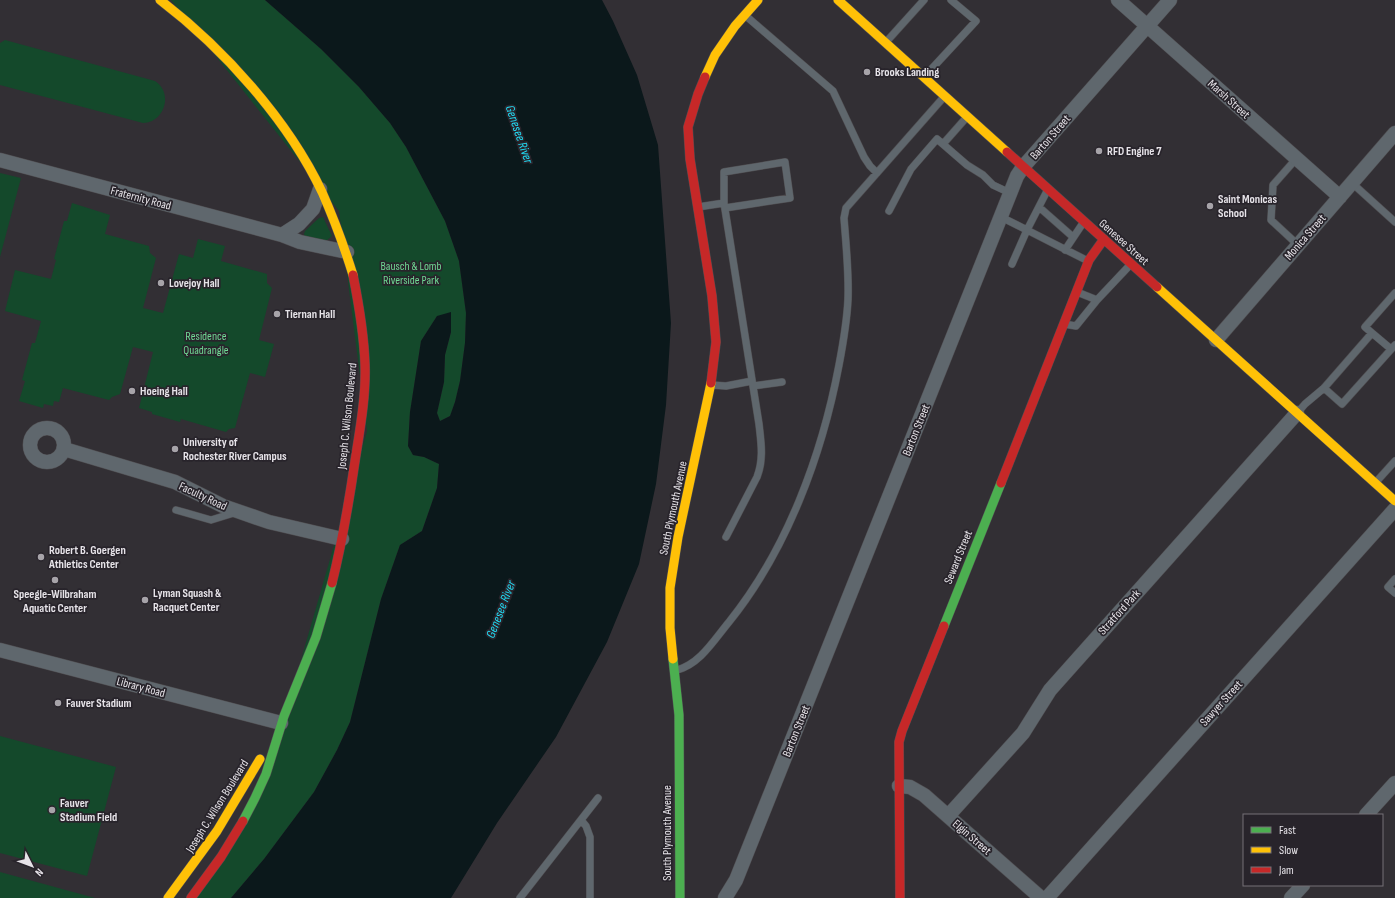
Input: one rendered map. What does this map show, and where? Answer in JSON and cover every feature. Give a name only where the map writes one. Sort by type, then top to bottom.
[{"type":"street","name":"Joseph C. Wilson Boulevard","points":[[160,0],[194,28],[226,58],[256,91],[282,124],[303,158],[336,222],[347,252],[360,308],[365,365],[363,402],[342,539],[331,586],[316,636],[281,723],[265,775],[246,815],[227,848],[190,898]]},
{"type":"street","name":"South Plymouth Avenue","points":[[688,127],[698,94],[709,66],[720,46],[758,0]]},
{"type":"street","name":"Genesee Street","points":[[838,0],[1395,501]]},
{"type":"street","name":"Marsh Street","points":[[1118,0],[1340,197]]},
{"type":"street","name":"Barton Street","points":[[725,898],[736,880],[1017,176],[1023,167],[1170,0]]},
{"type":"street","name":"South Plymouth Avenue","points":[[680,898],[679,715],[669,615],[672,574],[678,537],[712,385],[716,347],[715,319],[690,159],[685,103]]},
{"type":"street","name":"Monica Street","points":[[1216,340],[1395,133]]},
{"type":"street","name":"Fraternity Road","points":[[0,160],[282,235],[300,242],[347,252]]},
{"type":"street","points":[[282,235],[299,224],[314,210],[320,189]]},
{"type":"street","name":"Seward Street","points":[[900,898],[899,742],[902,731],[1089,262],[1093,253],[1104,239]]},
{"type":"street","name":"Stratford Park","points":[[948,816],[1023,733],[1050,690],[1297,413]]},
{"type":"street","name":"Faculty Road","points":[[64,450],[152,474],[175,482],[223,506],[268,522],[342,539]]},
{"type":"street","name":"Sawyer Street","points":[[1047,898],[1395,508]]},
{"type":"street","name":"Library Road","points":[[0,650],[281,723]]},
{"type":"street","name":"Joseph C. Wilson Boulevard","points":[[168,898],[217,832],[281,723]]},
{"type":"street","points":[[1367,814],[1395,783]]},
{"type":"street","name":"Elgin Street","points":[[899,786],[916,789],[1041,898]]},
{"type":"street","points":[[1291,898],[1302,886]]},
{"type":"lane","points":[[885,43],[924,0]]},
{"type":"lane","points":[[924,78],[976,21],[951,0]]},
{"type":"lane","points":[[745,15],[833,91],[864,157],[877,173]]},
{"type":"lane","points":[[675,671],[689,666],[700,657],[741,607],[771,559],[799,499],[813,464],[826,420],[842,346],[848,300],[844,213],[849,204],[945,96]]},
{"type":"lane","points":[[943,144],[967,116]]},
{"type":"lane","points":[[889,211],[914,165],[937,139],[967,165],[983,175],[994,185],[1010,193]]},
{"type":"lane","points":[[1296,159],[1273,185],[1271,220],[1298,245]]},
{"type":"lane","points":[[698,207],[725,206],[790,198],[785,162],[724,172],[725,206],[761,442],[761,462],[757,477],[726,537]]},
{"type":"lane","points":[[1352,183],[1395,222]]},
{"type":"lane","points":[[1012,264],[1027,230],[1048,190]]},
{"type":"lane","points":[[1039,207],[1073,237]]},
{"type":"lane","points":[[1001,217],[1089,262]]},
{"type":"lane","points":[[1065,250],[1084,221]]},
{"type":"lane","points":[[1064,324],[1076,326],[1097,300],[1131,264]]},
{"type":"lane","points":[[1077,292],[1097,300]]},
{"type":"lane","points":[[1324,388],[1342,404],[1393,347],[1365,327],[1395,293]]},
{"type":"lane","points":[[1297,413],[1324,388],[1372,333]]},
{"type":"lane","points":[[712,385],[726,386],[782,382]]},
{"type":"lane","points":[[1375,484],[1395,461]]},
{"type":"lane","points":[[176,510],[211,520],[239,512]]},
{"type":"lane","points":[[1395,579],[1388,587],[1395,594]]},
{"type":"lane","points":[[520,898],[598,798]]},
{"type":"lane","points":[[581,820],[586,826],[590,837],[590,898]]},
{"type":"green space","name":"Bausch & Lomb Riverside Park","points":[[171,0],[265,0],[321,49],[359,87],[390,123],[406,147],[445,221],[459,261],[466,313],[465,343],[460,381],[455,402],[450,416],[440,421],[437,413],[444,382],[445,355],[451,332],[437,316],[421,341],[410,412],[408,446],[413,455],[424,457],[439,464],[437,488],[422,531],[400,545],[381,599],[350,722],[337,750],[314,792],[264,859],[231,898],[196,898],[264,788],[367,431],[339,211]]},
{"type":"green space","points":[[5,40],[155,81],[161,86],[164,93],[165,100],[161,113],[150,122],[143,123],[0,85],[0,43]]},
{"type":"green space","points":[[0,173],[21,178],[0,257]]},
{"type":"green space","name":"Residence Quadrangle","points":[[72,203],[110,215],[105,234],[149,246],[150,253],[156,258],[143,308],[163,313],[179,254],[193,258],[198,239],[225,246],[221,261],[267,274],[267,283],[272,288],[259,340],[274,344],[265,377],[250,373],[235,428],[229,429],[226,432],[181,419],[180,422],[152,414],[152,412],[139,408],[153,352],[133,347],[120,394],[109,400],[63,388],[59,402],[54,401],[53,406],[44,404],[43,408],[19,401],[25,381],[22,380],[32,343],[35,343],[41,321],[5,311],[15,270],[51,279],[56,260],[54,259],[64,221],[67,221]]},
{"type":"green space","points":[[323,217],[332,236],[326,241],[305,237],[305,231],[319,218]]},
{"type":"green space","name":"Fauver Stadium Field","points":[[0,736],[116,767],[87,876],[0,853]]},
{"type":"green space","points":[[0,872],[95,898],[0,898]]},
{"type":"water","name":"Genesee River","points":[[265,0],[602,0],[637,75],[658,145],[671,323],[666,405],[656,484],[639,564],[607,642],[556,737],[497,823],[451,898],[231,898],[264,859],[314,792],[337,750],[350,722],[381,599],[400,545],[422,531],[437,488],[439,464],[424,457],[413,455],[408,446],[410,412],[421,341],[437,316],[451,312],[451,332],[445,355],[444,382],[437,413],[440,421],[450,416],[455,402],[460,381],[465,343],[466,313],[459,261],[445,221],[406,147],[390,123],[359,87],[321,49]]},
{"type":"traffic: fast","points":[[944,626],[1001,483]]},
{"type":"traffic: fast","points":[[243,821],[266,774],[284,716],[316,637],[332,583]]},
{"type":"traffic: fast","points":[[673,659],[679,715],[680,898]]},
{"type":"traffic: slow","points":[[160,0],[184,19],[230,63],[252,87],[291,138],[308,165],[322,192],[339,233],[353,275]]},
{"type":"traffic: slow","points":[[705,77],[715,55],[735,26],[758,0]]},
{"type":"traffic: slow","points":[[838,0],[1007,152]]},
{"type":"traffic: slow","points":[[1157,287],[1395,501]]},
{"type":"traffic: slow","points":[[673,659],[670,628],[670,588],[678,537],[711,383]]},
{"type":"traffic: slow","points":[[168,898],[217,831],[260,759]]},
{"type":"traffic: jam","points":[[705,77],[688,127],[690,159],[712,296],[716,342],[711,383]]},
{"type":"traffic: jam","points":[[1007,152],[1157,287]]},
{"type":"traffic: jam","points":[[1001,483],[1089,260],[1104,239]]},
{"type":"traffic: jam","points":[[332,583],[348,507],[365,389],[364,342],[353,275]]},
{"type":"traffic: jam","points":[[900,898],[899,742],[944,626]]},
{"type":"traffic: jam","points":[[191,898],[221,857],[243,821]]},
{"type":"place","name":"Brooks Landing","points":[[867,72]]},
{"type":"place","name":"RFD Engine 7","points":[[1099,151]]},
{"type":"place","name":"Saint Monicas School","points":[[1210,206]]},
{"type":"place","name":"Lovejoy Hall","points":[[161,283]]},
{"type":"place","name":"Tiernan Hall","points":[[277,314]]},
{"type":"place","name":"Hoeing Hall","points":[[132,391]]},
{"type":"place","name":"University of Rochester River Campus","points":[[175,449]]},
{"type":"place","name":"Robert B. Goergen Athletics Center","points":[[41,557]]},
{"type":"place","name":"Speegle-Wilbraham Aquatic Center","points":[[55,580]]},
{"type":"place","name":"Lyman Squash & Racquet Center","points":[[145,600]]},
{"type":"place","name":"Fauver Stadium","points":[[58,703]]},
{"type":"place","name":"Fauver Stadium Field","points":[[52,810]]}]
